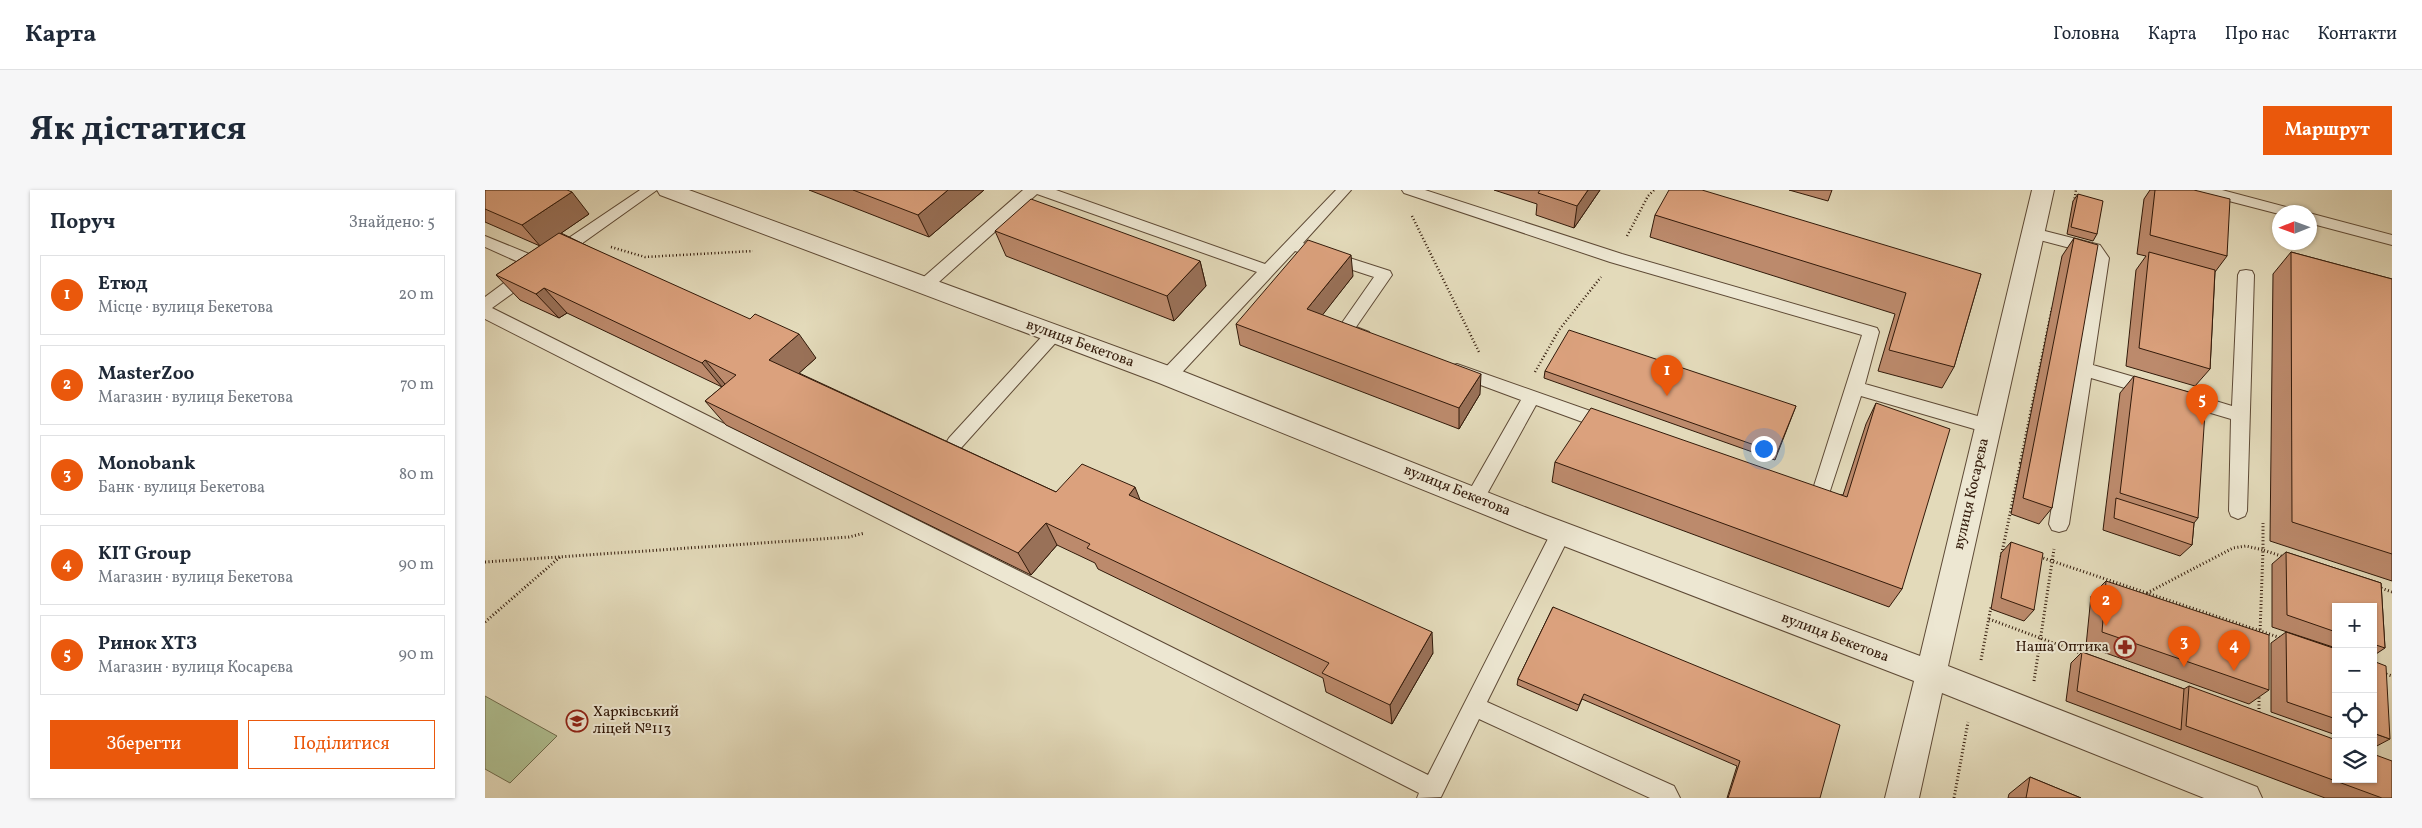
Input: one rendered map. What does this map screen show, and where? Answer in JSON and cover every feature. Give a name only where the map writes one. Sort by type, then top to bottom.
[{"type":"street","name":"вулиця Бекетова","points":[[667,190],[1053,335],[1168,376],[1561,533],[1931,674],[2245,798]]},
{"type":"street","name":"вулиця Косарєва","points":[[1902,798],[2043,190]]},
{"type":"lane","points":[[650,190],[540,265],[487,314],[892,510],[1430,793],[1561,533]]},
{"type":"lane","points":[[924,286],[1033,190]]},
{"type":"lane","points":[[1041,190],[1267,270]]},
{"type":"lane","points":[[1168,376],[1344,190]]},
{"type":"lane","points":[[1409,190],[1616,258],[1871,332],[1819,498],[1791,488]]},
{"type":"lane","points":[[2203,190],[2272,208]]},
{"type":"lane","points":[[2317,220],[2392,240]]},
{"type":"lane","points":[[2033,233],[2093,249],[2101,258],[2059,524]]},
{"type":"lane","points":[[485,241],[540,265]]},
{"type":"lane","points":[[1291,244],[1383,275],[1345,330],[1382,343]]},
{"type":"lane","points":[[2238,511],[2246,275]]},
{"type":"lane","points":[[955,443],[1053,335]]},
{"type":"lane","points":[[1438,363],[1625,430]]},
{"type":"lane","points":[[2083,369],[2240,415]]},
{"type":"lane","points":[[1855,388],[1988,426]]},
{"type":"lane","points":[[1475,498],[1532,397]]},
{"type":"lane","points":[[1474,706],[1666,794],[1669,798]]},
{"type":"path","points":[[1532,397],[1531,378],[1559,330],[1616,258],[1648,196],[1654,190]]},
{"type":"path","points":[[2072,209],[2076,190]]},
{"type":"path","points":[[610,247],[645,257],[761,251]]},
{"type":"path","points":[[2000,563],[2053,304]]},
{"type":"path","points":[[485,562],[849,537],[865,533],[876,527],[892,510]]},
{"type":"path","points":[[2034,683],[2059,524]]},
{"type":"path","points":[[2004,544],[2013,548]]},
{"type":"path","points":[[2147,593],[2233,548],[2246,546],[2290,559]]},
{"type":"path","points":[[2260,641],[2263,550]]},
{"type":"path","points":[[2032,554],[2289,641]]},
{"type":"path","points":[[485,622],[561,557]]},
{"type":"path","points":[[2373,586],[2392,592]]},
{"type":"path","points":[[1953,798],[1993,600]]},
{"type":"path","points":[[1989,619],[2086,654]]},
{"type":"path","points":[[2377,671],[2392,676]]},
{"type":"path","points":[[2259,688],[2259,716]]},
{"type":"path","points":[[2250,713],[2267,719]]},
{"type":"green space","points":[[485,696],[557,736],[510,783],[485,769]]},
{"type":"building","points":[[485,190],[567,190],[572,192],[522,225],[485,209]]},
{"type":"building","points":[[853,190],[948,190],[918,215]]},
{"type":"building","points":[[1540,190],[1588,190],[1577,206],[1538,193]]},
{"type":"building","points":[[1669,190],[1702,190],[1981,274],[1954,367],[1889,350],[1906,293],[1655,215]]},
{"type":"building","points":[[2155,190],[2194,190],[2230,199],[2227,256],[2150,235]]},
{"type":"building","points":[[2078,194],[2103,201],[2097,234],[2071,227]]},
{"type":"building","points":[[1031,199],[1200,261],[1167,296],[995,231]]},
{"type":"building","points":[[559,233],[750,319],[755,314],[799,334],[769,360],[1056,492],[1082,464],[1135,487],[1129,495],[1432,632],[1390,705],[1322,673],[1329,663],[1087,548],[1090,544],[1046,523],[1018,553],[705,401],[736,375],[705,360],[702,363],[544,288],[536,294],[496,275]]},
{"type":"building","points":[[2074,238],[2098,245],[2052,508],[2023,498]]},
{"type":"building","points":[[1308,240],[1351,255],[1307,309],[1481,374],[1459,408],[1236,324]]},
{"type":"building","points":[[2149,252],[2215,270],[2210,369],[2139,348]]},
{"type":"building","points":[[2291,252],[2392,279],[2392,554],[2292,522]]},
{"type":"building","points":[[1569,330],[1796,406],[1777,453],[1545,371]]},
{"type":"building","points":[[2134,376],[2206,397],[2198,518],[2120,493]]},
{"type":"building","points":[[1876,403],[1950,429],[1902,589],[1555,462],[1591,408],[1847,497]]},
{"type":"building","points":[[2116,498],[2194,523],[2192,545],[2114,518]]},
{"type":"building","points":[[2011,542],[2043,553],[2034,610],[2001,598]]},
{"type":"building","points":[[2286,552],[2381,583],[2385,648],[2377,645],[2377,603],[2332,603],[2332,631],[2287,615]]},
{"type":"building","points":[[2106,581],[2269,635],[2269,690],[2102,632]]},
{"type":"building","points":[[1553,607],[1840,725],[1820,798],[1728,798],[1740,761],[1584,694],[1579,705],[1518,679]]},
{"type":"building","points":[[2286,632],[2332,648],[2332,718],[2287,702]]},
{"type":"building","points":[[2082,652],[2184,689],[2181,730],[2077,691]]},
{"type":"building","points":[[2377,663],[2386,666],[2390,739],[2377,734]]},
{"type":"building","points":[[2189,686],[2332,739],[2332,780],[2186,726]]},
{"type":"building","points":[[2377,755],[2392,761],[2392,798],[2382,798],[2341,783],[2377,783]]},
{"type":"building","points":[[2030,777],[2081,798],[2026,798]]},
{"type":"place","name":"Етюд","points":[[1667,396]]},
{"type":"place","name":"Ринок ХТЗ","points":[[2202,425]]},
{"type":"place","name":"MasterZoo","points":[[2106,626]]},
{"type":"place","name":"Наша Оптика","points":[[2125,647]]},
{"type":"place","name":"Monobank","points":[[2184,667]]},
{"type":"place","name":"KIT Group","points":[[2234,671]]},
{"type":"place","name":"Харківський ліцей №113","points":[[577,721]]}]
